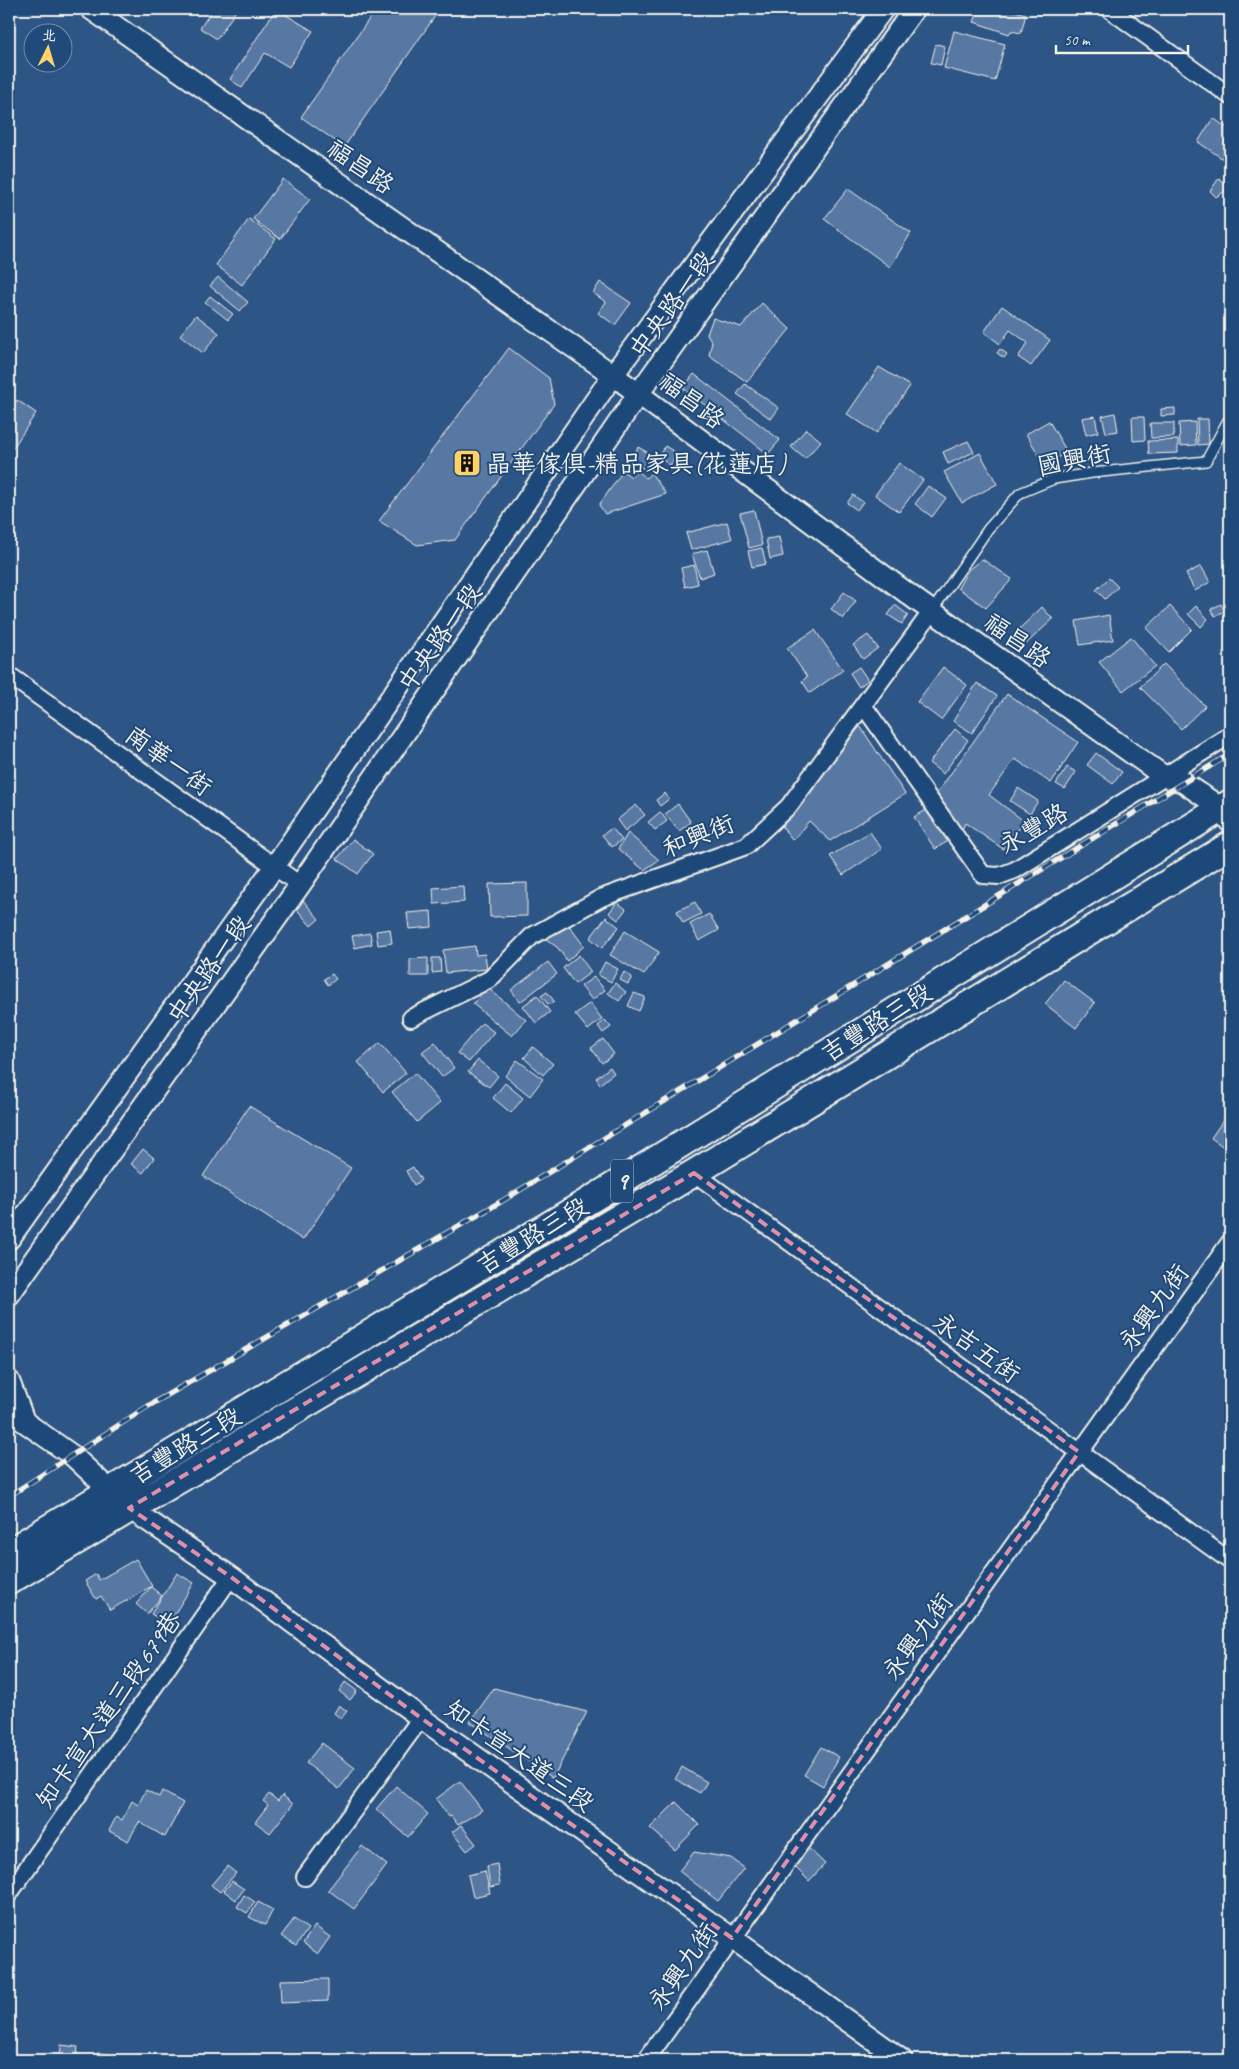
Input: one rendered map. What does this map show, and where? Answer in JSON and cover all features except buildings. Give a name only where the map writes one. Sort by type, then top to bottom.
[{"type":"main road","name":"吉豐路三段","points":[[9,1552],[1227,811]]},
{"type":"main road","name":"吉豐路三段","points":[[9,1581],[694,1173],[1230,845]]},
{"type":"street","name":"福昌路","points":[[91,9],[613,375],[932,611],[1165,776],[1183,782],[1227,811]]},
{"type":"street","name":"中央路一段","points":[[9,1239],[274,867],[613,375],[883,9]]},
{"type":"street","name":"中央路一段","points":[[9,1295],[300,885],[639,394],[914,9]]},
{"type":"street","points":[[1109,9],[1230,96]]},
{"type":"street","name":"和興街","points":[[411,1018],[490,979],[532,936],[601,898],[746,846],[770,826],[788,806],[932,611]]},
{"type":"street","name":"南華一街","points":[[9,675],[300,885]]},
{"type":"street","name":"永豐路","points":[[863,705],[983,875],[999,876],[1015,870],[1230,735]]},
{"type":"street","name":"永吉五街","points":[[694,1173],[1230,1562]]},
{"type":"street","name":"永興九街","points":[[646,2060],[1230,1242]]},
{"type":"street","points":[[9,1381],[16,1416]]},
{"type":"street","name":"知卡宣大道三段","points":[[16,1416],[73,1456],[129,1508],[231,1577],[421,1718],[902,2060]]},
{"type":"street","name":"知卡宣大道三段679巷","points":[[9,1894],[231,1577]]},
{"type":"street","points":[[305,1877],[421,1718]]},
{"type":"lane","name":"國興街","points":[[932,611],[988,529],[1020,493],[1054,479],[1206,461],[1230,419]]},
{"type":"highlighted area","points":[[694,1173],[1079,1452],[732,1938],[421,1718],[231,1577],[129,1508]]},
{"type":"railway","points":[[9,1496],[150,1405],[502,1201],[1230,754]]},
{"type":"place","name":"晶華傢俱-精品家具(花蓮店)","points":[[467,463]]}]
